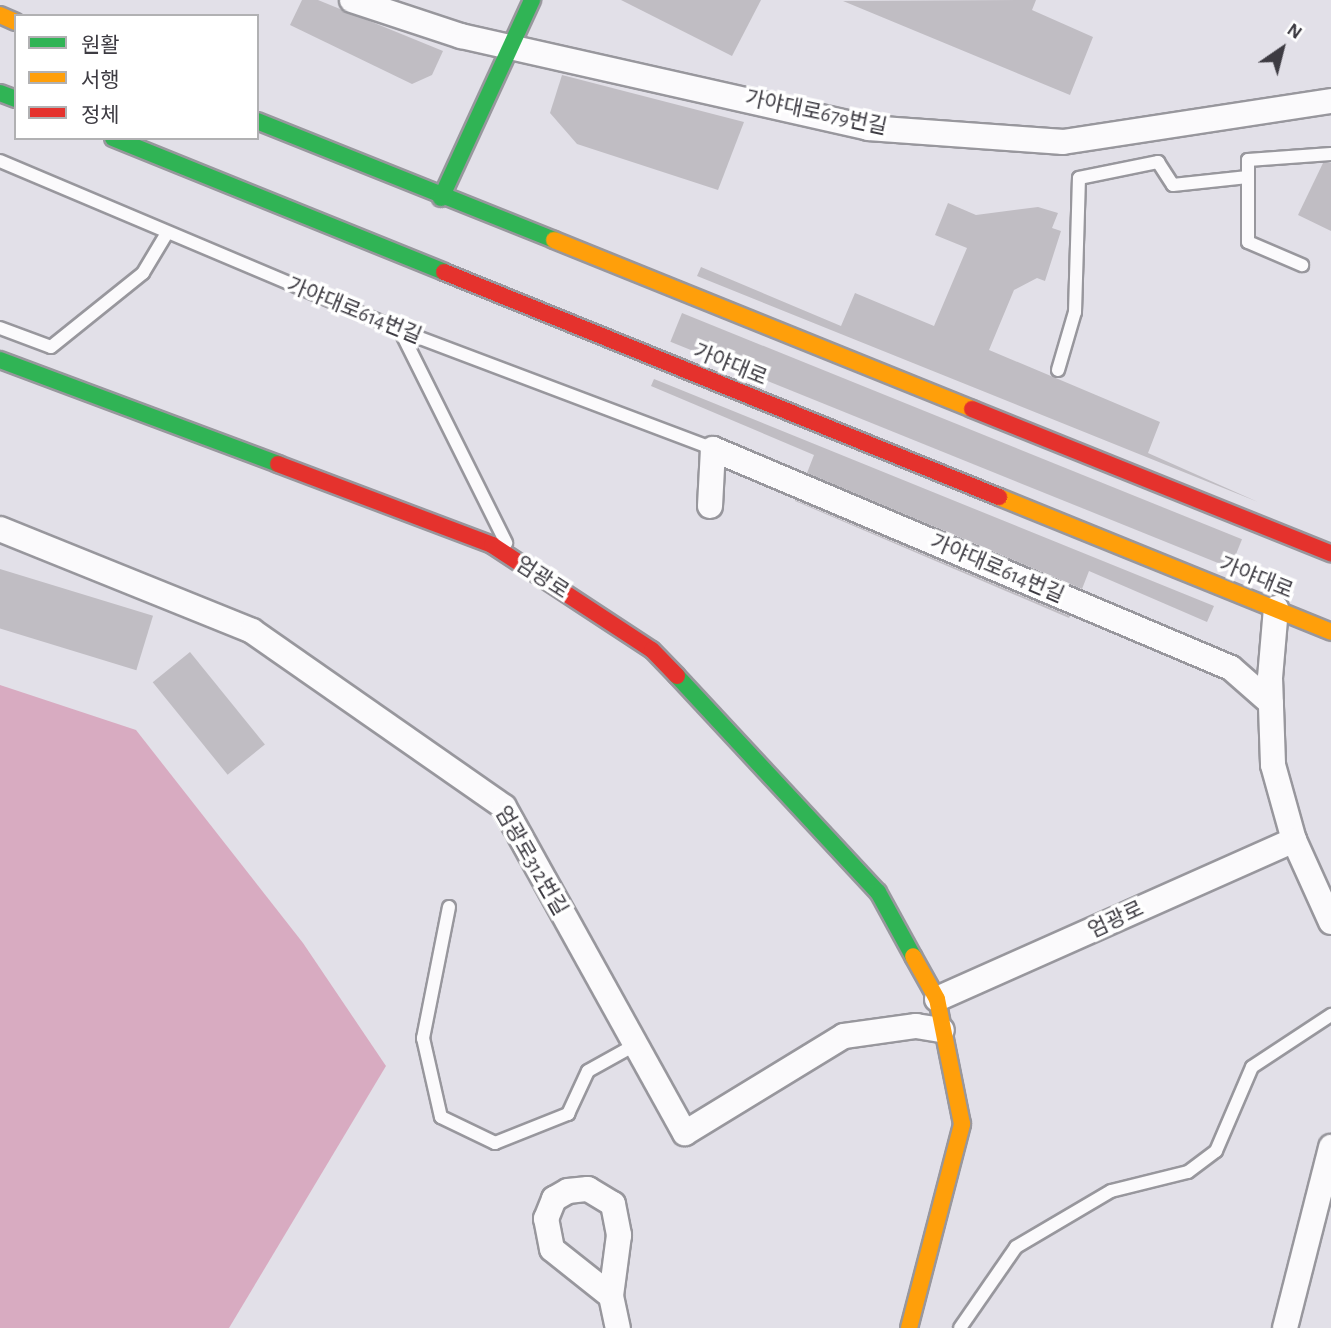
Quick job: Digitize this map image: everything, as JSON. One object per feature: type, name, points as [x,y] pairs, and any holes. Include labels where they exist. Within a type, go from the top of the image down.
[{"type":"main road","points":[[441,198],[532,0]]},
{"type":"main road","points":[[259,122],[441,198],[1331,553]]},
{"type":"main road","name":"가야대로","points":[[118,140],[1331,632]]},
{"type":"main road","name":"엄광로","points":[[0,360],[492,545],[652,650],[878,892],[937,999],[962,1124],[909,1328]]},
{"type":"street","name":"가야대로679번길","points":[[352,0],[509,47],[867,128],[1049,141],[1331,101]]},
{"type":"street","points":[[710,506],[713,449]]},
{"type":"street","name":"가야대로614번길","points":[[713,449],[1231,668],[1271,703]]},
{"type":"street","name":"엄광로312번길","points":[[0,529],[253,631],[504,807],[685,1133],[844,1036],[916,1026],[942,1030]]},
{"type":"street","points":[[1276,608],[1271,703],[1273,765],[1294,840],[1331,922]]},
{"type":"street","name":"엄광로","points":[[937,999],[1294,840]]},
{"type":"street","points":[[1285,1328],[1331,1147]]},
{"type":"street","points":[[611,1296],[552,1250],[548,1235],[554,1199],[588,1189],[613,1204],[619,1235],[611,1296],[618,1328]]},
{"type":"lane","points":[[1302,265],[1248,242],[1248,160],[1331,154]]},
{"type":"lane","name":"가야대로614번길","points":[[0,161],[400,330],[713,449]]},
{"type":"lane","points":[[1058,370],[1075,312],[1079,177],[1158,162],[1173,185],[1248,177]]},
{"type":"lane","points":[[0,328],[51,347],[143,273],[167,233]]},
{"type":"lane","points":[[400,330],[514,560]]},
{"type":"lane","points":[[449,907],[423,1038],[441,1117],[495,1143],[568,1114],[588,1071],[635,1045]]},
{"type":"lane","points":[[960,1328],[1016,1247],[1111,1191],[1188,1172],[1216,1152],[1252,1068],[1331,1016]]},
{"type":"shaded area","points":[[0,685],[136,730],[303,943],[386,1066],[229,1328],[0,1328]]},
{"type":"building","points":[[302,0],[318,0],[443,51],[432,75],[412,84],[290,25]]},
{"type":"building","points":[[621,0],[761,0],[732,56]]},
{"type":"building","points":[[1036,0],[1032,10],[1093,37],[1070,95],[843,1]]},
{"type":"building","points":[[562,75],[744,122],[718,190],[577,144],[550,113]]},
{"type":"building","points":[[1323,163],[1331,163],[1331,231],[1298,215]]},
{"type":"building","points":[[948,203],[976,215],[1038,207],[1058,213],[1052,228],[1061,231],[1045,281],[1037,278],[1014,290],[989,350],[1160,422],[1148,453],[1258,502],[697,276],[701,267],[841,326],[855,293],[934,326],[967,248],[935,235]]},
{"type":"building","points":[[682,313],[1242,539],[1230,568],[670,342]]},
{"type":"building","points":[[654,379],[1214,606],[1207,622],[1089,571],[1082,589],[807,473],[814,455],[651,386]]},
{"type":"building","points":[[795,500],[1070,616],[1069,618]]},
{"type":"building","points":[[0,569],[153,616],[136,670],[0,629]]},
{"type":"building","points":[[190,652],[265,744],[228,775],[153,682]]},
{"type":"traffic: fast","points":[[441,198],[532,0]]},
{"type":"traffic: fast","points":[[0,93],[14,98]]},
{"type":"traffic: fast","points":[[259,122],[554,240]]},
{"type":"traffic: fast","points":[[118,140],[444,272]]},
{"type":"traffic: fast","points":[[0,360],[278,464]]},
{"type":"traffic: fast","points":[[677,676],[878,892],[913,956]]},
{"type":"traffic: slow","points":[[0,15],[14,21]]},
{"type":"traffic: slow","points":[[554,240],[972,409]]},
{"type":"traffic: slow","points":[[999,497],[1331,632]]},
{"type":"traffic: slow","points":[[909,1328],[962,1124],[937,999],[913,956]]},
{"type":"traffic: jam","points":[[444,272],[999,497]]},
{"type":"traffic: jam","points":[[972,409],[1331,553]]},
{"type":"traffic: jam","points":[[278,464],[492,545],[652,650],[677,676]]}]
